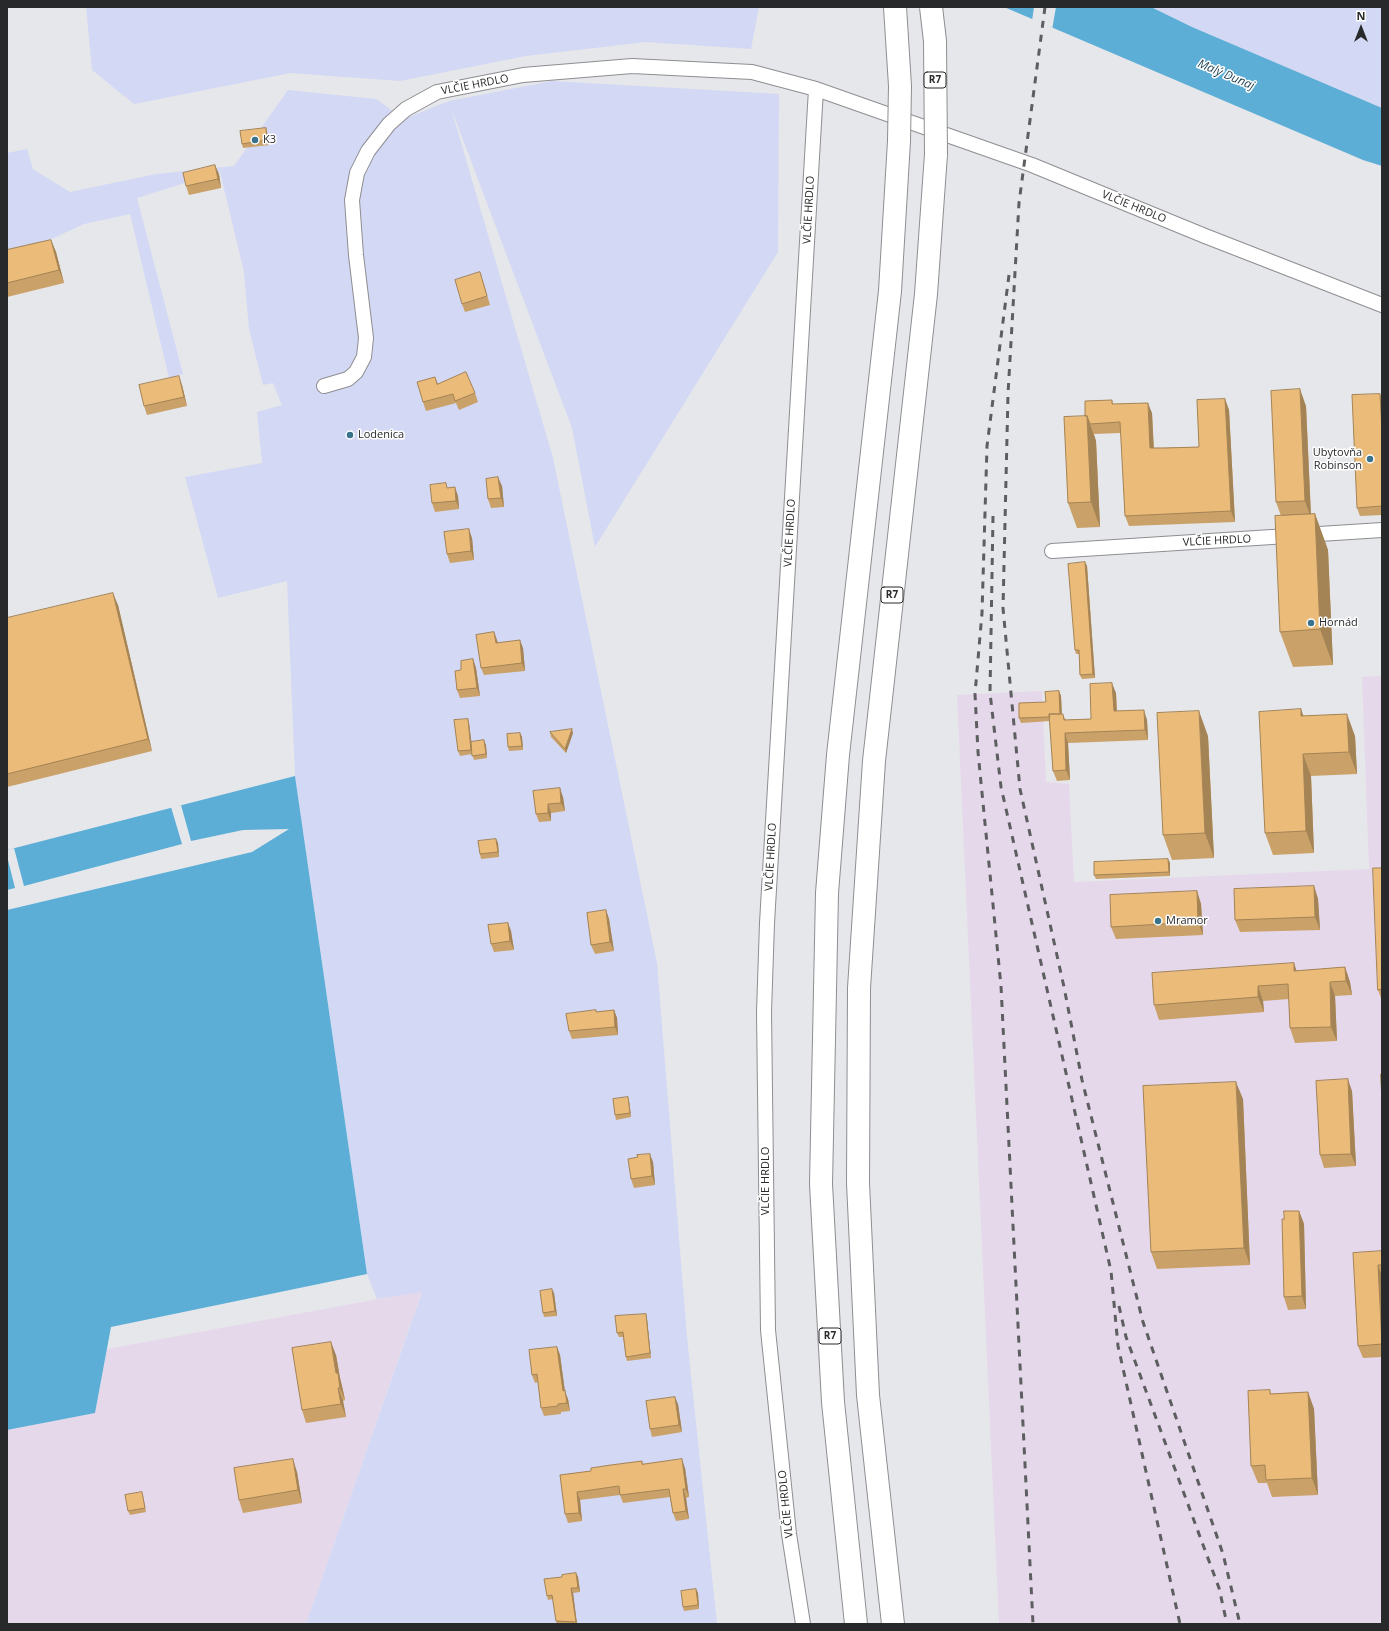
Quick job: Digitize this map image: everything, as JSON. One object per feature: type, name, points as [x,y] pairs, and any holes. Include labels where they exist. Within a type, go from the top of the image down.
[{"type":"highway","name":"R7","points":[[856,1624],[834,1402],[821,1192],[823,1048],[827,894],[838,755],[890,291],[900,141],[900,86],[895,7]]},
{"type":"highway","name":"R7","points":[[893,1624],[868,1395],[858,1183],[858,1036],[864,897],[874,761],[926,294],[936,154],[935,41],[931,7]]},
{"type":"street","name":"VLČIE HRDLO","points":[[324,386],[348,379],[356,372],[364,357],[366,338],[356,254],[352,200],[357,173],[368,151],[389,124],[406,109],[437,92],[523,75],[632,66],[752,72],[816,88],[1032,165],[1205,236],[1382,305]]},
{"type":"street","name":"VLČIE HRDLO","points":[[803,1624],[789,1534],[768,1330],[764,1012],[767,923],[816,88]]},
{"type":"street","name":"VLČIE HRDLO","points":[[1052,550],[1382,530]]},
{"type":"shaded area","points":[[86,7],[759,7],[751,49],[646,42],[526,56],[400,81],[291,73],[134,104],[92,70]]},
{"type":"shaded area","points":[[1151,7],[1382,7],[1382,108],[1192,27]]},
{"type":"shaded area","points":[[552,81],[779,94],[778,252],[595,547],[572,428],[451,108],[553,458],[657,963],[687,1337],[717,1624],[306,1624],[422,1292],[377,1299],[367,1274],[295,776],[287,581],[218,598],[185,477],[262,463],[257,412],[282,405],[273,383],[263,385],[249,329],[244,272],[220,172],[137,198],[183,374],[169,378],[130,214],[84,224],[32,248],[7,253],[7,153],[27,149],[33,169],[70,192],[156,174],[234,166],[288,90],[376,99],[404,119],[449,101]]},
{"type":"shaded area","points":[[1382,676],[1382,1624],[999,1624],[957,695],[1042,691],[1046,782],[1069,784],[1074,882],[1369,869],[1362,677]]},
{"type":"shaded area","points":[[422,1291],[306,1624],[7,1624],[7,1430],[95,1413],[107,1349]]},
{"type":"water","name":"Malý Dunaj","points":[[1004,7],[1151,7],[1192,27],[1382,108],[1382,166],[1363,160]]},
{"type":"water","points":[[295,776],[367,1274],[111,1327],[95,1413],[7,1430],[7,850]]},
{"type":"pier","points":[[1034,7],[1056,7],[1052,30],[1032,21]]},
{"type":"pier","points":[[181,805],[191,841],[243,830],[289,829],[252,852],[7,910],[7,890],[15,888],[7,856],[7,850],[14,848],[24,886],[182,844],[171,807]]},
{"type":"building","name":"K3","points":[[266,128],[267,140],[242,144],[240,131]]},
{"type":"building","points":[[215,165],[218,179],[186,186],[183,173]]},
{"type":"building","points":[[51,240],[59,270],[7,283],[7,250]]},
{"type":"building","points":[[480,272],[487,296],[462,304],[455,280]]},
{"type":"building","points":[[466,372],[475,393],[455,401],[453,394],[423,402],[417,382],[435,377],[437,384]]},
{"type":"building","points":[[179,376],[184,397],[144,406],[139,385]]},
{"type":"building","points":[[1300,389],[1305,501],[1276,502],[1271,391]]},
{"type":"building","name":"Ubytovňa Robinson","points":[[1380,394],[1382,430],[1382,506],[1357,508],[1352,395]]},
{"type":"building","points":[[1225,399],[1231,511],[1125,516],[1120,422],[1090,424],[1087,416],[1085,416],[1085,401],[1112,400],[1112,404],[1148,403],[1150,448],[1164,448],[1199,447],[1197,400]]},
{"type":"building","points":[[1087,416],[1091,502],[1068,503],[1064,417]]},
{"type":"building","points":[[498,477],[501,498],[488,499],[486,479]]},
{"type":"building","points":[[446,483],[447,488],[455,487],[456,501],[432,503],[430,485]]},
{"type":"building","points":[[1315,514],[1320,629],[1280,632],[1275,516]]},
{"type":"building","points":[[469,529],[471,551],[447,554],[444,532]]},
{"type":"building","points":[[1085,562],[1093,674],[1080,675],[1079,650],[1075,650],[1068,564]]},
{"type":"building","points":[[113,593],[148,739],[7,774],[7,618]]},
{"type":"building","points":[[494,632],[496,643],[520,640],[522,663],[481,668],[476,635]]},
{"type":"building","points":[[473,659],[477,688],[457,690],[455,671],[461,670],[461,661]]},
{"type":"building","points":[[1112,683],[1114,711],[1144,710],[1145,730],[1065,733],[1066,770],[1053,771],[1049,714],[1063,714],[1064,720],[1091,719],[1090,684]]},
{"type":"building","points":[[1059,691],[1060,714],[1049,714],[1050,717],[1019,718],[1019,703],[1046,702],[1045,692]]},
{"type":"building","points":[[1301,709],[1301,716],[1347,714],[1349,752],[1303,754],[1306,831],[1265,833],[1259,712]]},
{"type":"building","points":[[1199,711],[1205,833],[1163,835],[1157,713]]},
{"type":"building","points":[[468,719],[471,750],[458,751],[454,720]]},
{"type":"building","points":[[572,729],[565,749],[550,732]]},
{"type":"building","points":[[520,733],[522,746],[508,747],[507,734]]},
{"type":"building","points":[[484,740],[486,754],[472,756],[471,742]]},
{"type":"building","points":[[560,788],[561,803],[548,804],[548,813],[536,814],[533,791]]},
{"type":"building","points":[[496,839],[498,852],[480,854],[478,841]]},
{"type":"building","points":[[1168,859],[1169,872],[1094,875],[1094,862]]},
{"type":"building","points":[[1373,868],[1382,868],[1382,989],[1378,990]]},
{"type":"building","points":[[1314,886],[1315,917],[1235,920],[1234,889]]},
{"type":"building","points":[[1197,891],[1198,922],[1111,927],[1110,895]]},
{"type":"building","points":[[606,910],[610,942],[591,945],[587,913]]},
{"type":"building","points":[[508,923],[510,941],[491,944],[488,925]]},
{"type":"building","points":[[1294,963],[1294,971],[1345,967],[1346,981],[1330,982],[1331,1027],[1290,1028],[1288,984],[1258,986],[1258,997],[1154,1005],[1152,973]]},
{"type":"building","points":[[596,1010],[596,1012],[614,1010],[615,1027],[569,1031],[566,1014]]},
{"type":"building","points":[[1381,1074],[1382,1074],[1382,1100]]},
{"type":"building","points":[[1348,1079],[1351,1154],[1320,1155],[1316,1081]]},
{"type":"building","points":[[1236,1082],[1244,1248],[1151,1252],[1143,1086]]},
{"type":"building","points":[[628,1097],[630,1113],[615,1115],[613,1099]]},
{"type":"building","points":[[650,1154],[652,1176],[631,1179],[628,1159],[638,1157],[637,1155]]},
{"type":"building","points":[[1284,1211],[1299,1211],[1302,1296],[1284,1297],[1282,1219],[1284,1219]]},
{"type":"building","points":[[1382,1251],[1382,1265],[1378,1265],[1382,1344],[1358,1346],[1353,1253]]},
{"type":"building","points":[[552,1289],[555,1311],[543,1313],[540,1291]]},
{"type":"building","points":[[646,1314],[650,1353],[626,1357],[623,1332],[617,1333],[615,1316]]},
{"type":"building","points":[[331,1342],[336,1373],[338,1373],[340,1388],[338,1388],[341,1404],[302,1410],[292,1348]]},
{"type":"building","points":[[557,1347],[563,1391],[565,1390],[567,1403],[558,1404],[558,1406],[541,1408],[537,1374],[532,1375],[529,1350]]},
{"type":"building","points":[[1270,1390],[1270,1394],[1308,1392],[1312,1478],[1266,1480],[1265,1465],[1251,1466],[1248,1391]]},
{"type":"building","points":[[675,1397],[679,1425],[650,1429],[646,1401]]},
{"type":"building","points":[[293,1459],[298,1490],[239,1500],[234,1468]]},
{"type":"building","points":[[682,1459],[686,1489],[683,1489],[686,1511],[673,1513],[669,1489],[620,1495],[619,1486],[577,1492],[579,1513],[565,1514],[560,1475],[591,1471],[591,1468],[611,1465],[642,1461],[642,1464]]},
{"type":"building","points":[[142,1492],[145,1508],[128,1511],[125,1495]]},
{"type":"building","points":[[576,1573],[578,1588],[571,1588],[576,1622],[556,1621],[552,1595],[547,1596],[544,1579],[562,1577],[562,1575]]},
{"type":"building","points":[[696,1589],[698,1605],[683,1607],[681,1591]]},
{"type":"railway","points":[[1045,7],[1019,203],[1008,394],[1003,608],[1020,789],[1064,987],[1082,1080],[1143,1322],[1223,1554],[1240,1624]]},
{"type":"railway","points":[[1009,275],[987,446],[982,613],[975,694],[978,752],[1001,986],[1033,1624]]},
{"type":"railway","points":[[993,516],[990,693],[1001,787],[1111,1271],[1118,1346],[1180,1624]]},
{"type":"railway","points":[[1119,1306],[1126,1337],[1219,1588],[1227,1624]]},
{"type":"place","name":"K3","points":[[255,140]]},
{"type":"place","name":"Lodenica","points":[[350,435]]},
{"type":"place","name":"Ubytovňa Robinson","points":[[1370,459]]},
{"type":"place","name":"Hornád","points":[[1311,623]]},
{"type":"place","name":"Mramor","points":[[1158,921]]}]
